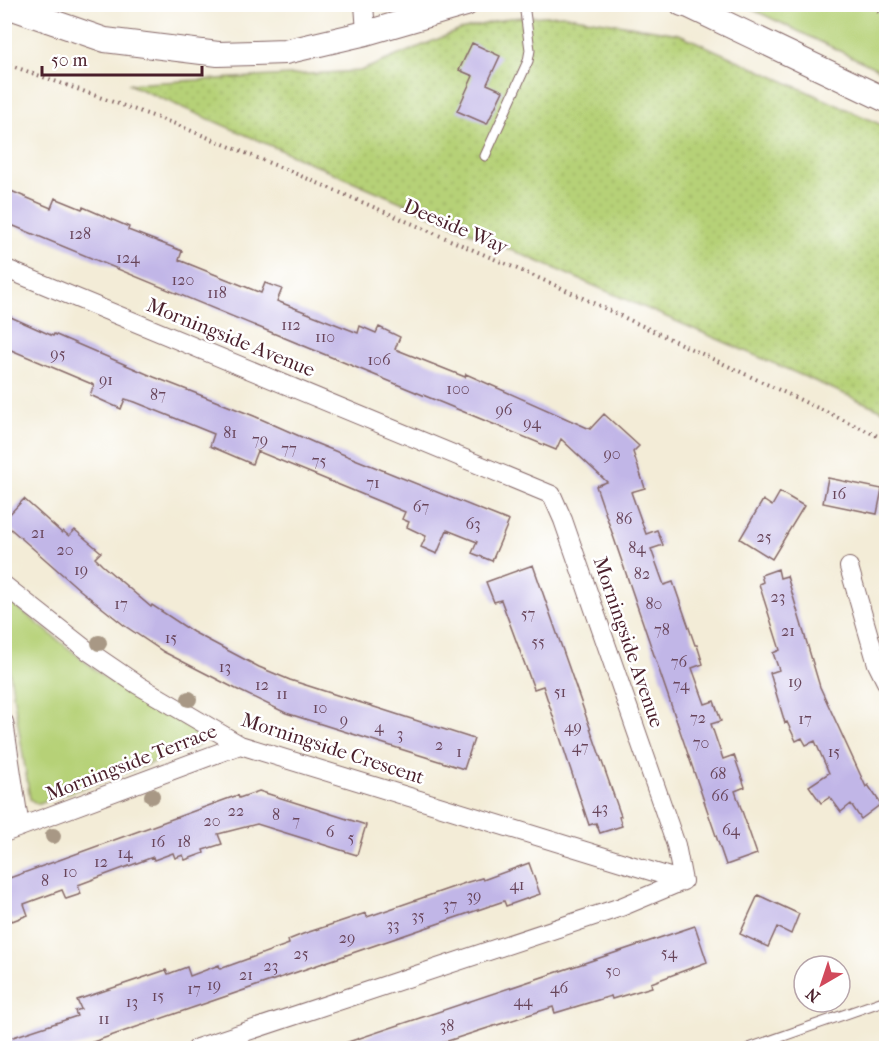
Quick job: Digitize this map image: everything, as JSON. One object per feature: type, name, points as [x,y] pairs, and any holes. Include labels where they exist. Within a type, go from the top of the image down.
[{"type":"street","points":[[364,4],[366,33]]},
{"type":"street","points":[[4,5],[105,40],[218,54],[285,52],[366,33],[466,4]]},
{"type":"street","points":[[687,5],[886,100]]},
{"type":"street","name":"Morningside Avenue","points":[[4,268],[552,495],[563,520],[676,844],[684,881]]},
{"type":"street","points":[[849,567],[877,664],[886,682]]},
{"type":"street","name":"Morningside Crescent","points":[[4,585],[88,651],[130,680],[240,745],[684,881]]},
{"type":"street","points":[[4,722],[12,830]]},
{"type":"street","name":"Morningside Terrace","points":[[12,830],[240,745]]},
{"type":"street","points":[[197,1048],[621,907],[684,881]]},
{"type":"lane","points":[[485,156],[528,61],[529,35],[524,4]]},
{"type":"lane","points":[[749,1048],[886,1000]]},
{"type":"path","points":[[868,4],[886,17]]},
{"type":"path","name":"Deeside Way","points":[[4,63],[175,124],[317,182],[557,286],[886,440]]},
{"type":"green space","points":[[743,5],[886,5],[886,73]]},
{"type":"green space","points":[[562,15],[679,34],[886,127],[886,412],[128,84],[360,71],[460,30],[509,18]]},
{"type":"green space","points":[[7,599],[108,680],[200,734],[201,742],[197,747],[37,804],[30,799],[5,643],[5,600]]},
{"type":"building","points":[[472,43],[500,56],[487,84],[503,91],[487,124],[457,111],[473,76],[459,70]]},
{"type":"building","points":[[4,188],[51,208],[55,198],[82,209],[83,207],[129,227],[128,230],[182,251],[179,260],[261,293],[265,283],[282,289],[277,301],[358,333],[360,326],[376,333],[379,327],[400,337],[395,349],[465,377],[466,374],[590,429],[604,414],[639,446],[633,452],[645,488],[631,492],[646,534],[657,530],[663,545],[651,549],[664,585],[673,582],[695,645],[697,645],[703,664],[692,668],[705,704],[714,701],[721,721],[711,724],[723,759],[734,755],[745,787],[735,791],[757,854],[726,865],[596,486],[607,482],[561,439],[556,450],[4,222]]},
{"type":"building","points":[[4,314],[509,521],[492,561],[472,553],[477,542],[447,530],[437,554],[421,547],[426,536],[407,527],[409,522],[402,519],[405,512],[257,451],[252,464],[210,446],[214,434],[135,402],[125,399],[121,409],[90,395],[94,385],[4,347]]},
{"type":"building","points":[[828,478],[882,489],[877,514],[823,503]]},
{"type":"building","points":[[780,492],[804,506],[772,559],[740,539],[763,500],[772,506]]},
{"type":"building","points":[[24,499],[62,533],[63,531],[69,536],[75,530],[101,552],[95,558],[102,565],[151,607],[152,605],[193,632],[259,667],[290,680],[474,739],[464,769],[286,713],[164,652],[125,626],[80,590],[4,523],[4,520]]},
{"type":"building","points":[[533,565],[621,816],[619,817],[622,826],[600,833],[596,823],[589,825],[543,686],[534,689],[501,600],[494,602],[486,582]]},
{"type":"building","points":[[778,569],[780,578],[787,576],[820,687],[866,787],[868,785],[881,804],[861,819],[851,804],[841,812],[830,797],[821,803],[809,786],[829,773],[815,741],[806,745],[802,738],[796,741],[787,722],[785,723],[770,673],[779,670],[773,653],[780,650],[759,584],[763,582],[761,575]]},
{"type":"building","points":[[259,791],[366,825],[357,855],[257,824],[218,834],[222,844],[203,850],[204,853],[185,860],[183,855],[175,858],[173,853],[154,860],[153,857],[78,885],[81,894],[66,899],[62,890],[24,904],[28,915],[12,921],[10,917],[4,919],[4,880],[238,795],[239,798]]},
{"type":"building","points":[[529,863],[540,894],[506,906],[504,901],[87,1044],[69,1048],[4,1048],[4,1040],[77,1016],[75,1011],[81,1009],[77,1000],[166,970],[168,974],[187,967],[190,976],[219,965],[220,969],[289,944],[288,940],[303,934],[366,913],[367,917]]},
{"type":"building","points":[[758,895],[799,914],[791,934],[777,927],[768,947],[740,934]]},
{"type":"building","points":[[695,926],[707,962],[651,983],[652,987],[612,999],[611,996],[555,1013],[553,1007],[426,1048],[339,1048],[339,1045]]}]
